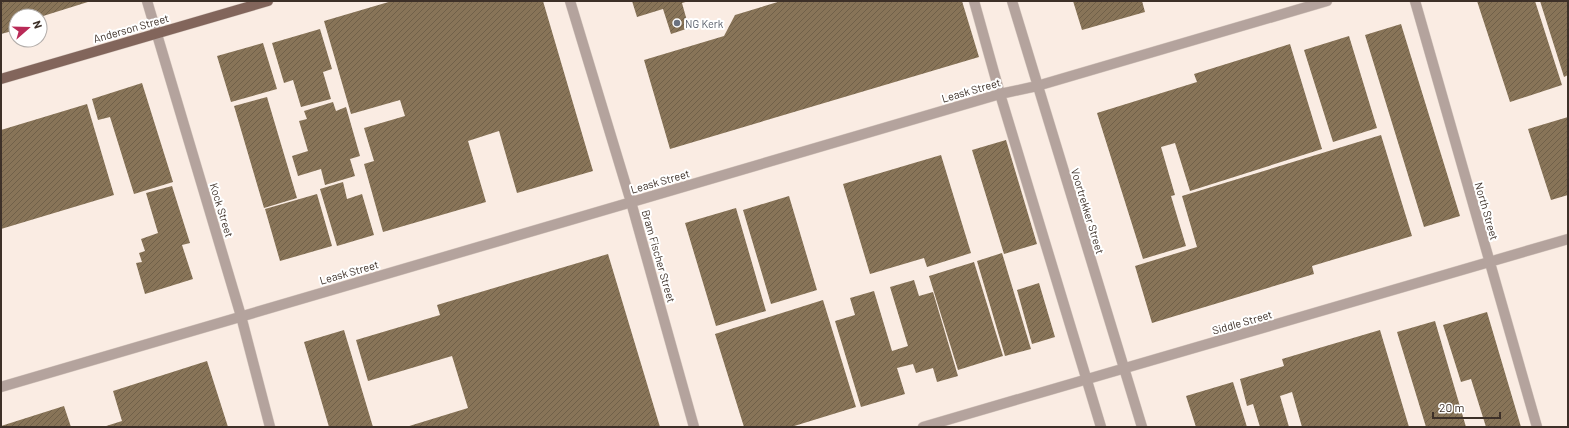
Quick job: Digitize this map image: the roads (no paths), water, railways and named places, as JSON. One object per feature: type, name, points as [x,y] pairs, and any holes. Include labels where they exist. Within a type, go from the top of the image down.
[{"type":"main road","name":"Anderson Street","points":[[1,79],[268,1]]},
{"type":"street","name":"Kock Street","points":[[147,1],[241,316],[270,427]]},
{"type":"street","name":"Bram Fischer Street","points":[[570,1],[631,202],[694,427]]},
{"type":"street","points":[[974,1],[1000,94],[1088,380],[1101,427]]},
{"type":"street","name":"Voortrekker Street","points":[[1012,1],[1142,427]]},
{"type":"street","name":"Leask Street","points":[[1,386],[1000,94],[1037,86],[1327,1]]},
{"type":"street","name":"North Street","points":[[1415,1],[1537,427]]},
{"type":"street","name":"Siddle Street","points":[[923,427],[1568,239]]},
{"type":"place","name":"NG Kerk","points":[[677,23]]}]
